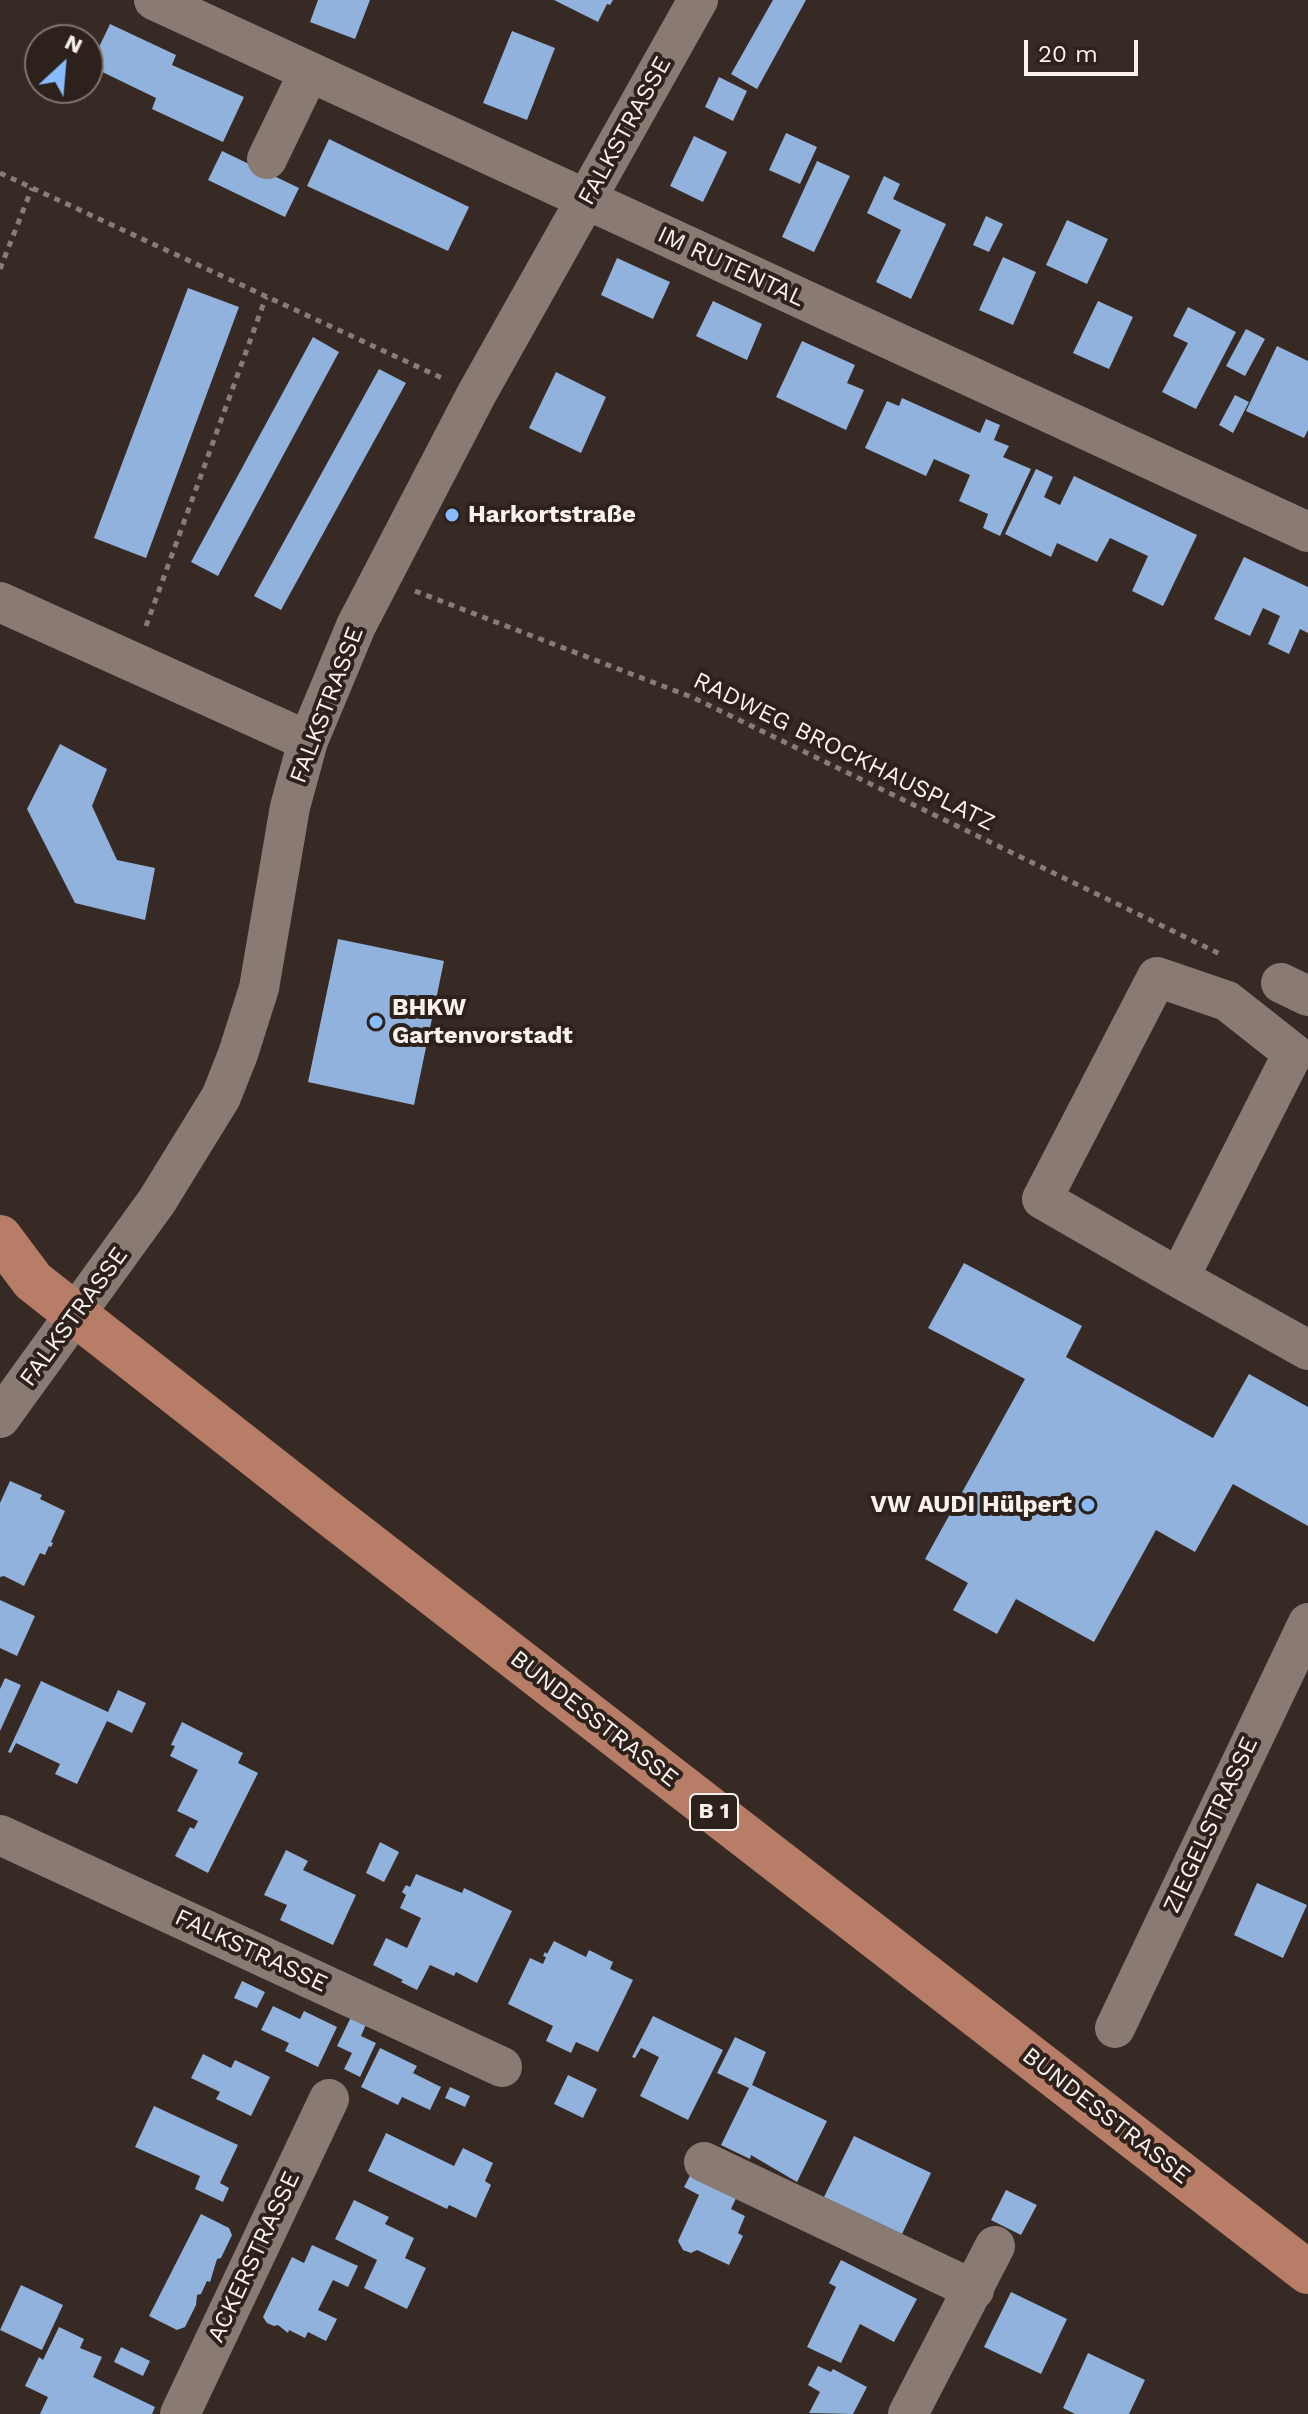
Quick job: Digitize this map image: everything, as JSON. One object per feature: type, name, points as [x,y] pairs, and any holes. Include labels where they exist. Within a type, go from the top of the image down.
[{"type":"main road","name":"B 1","points":[[0,1237],[17,1276]]},
{"type":"main road","name":"BUNDESSTRASSE","points":[[17,1276],[122,1349],[335,1518],[1308,2272]]},
{"type":"street","name":"IM RUTENTAL","points":[[154,0],[1308,532]]},
{"type":"street","name":"FALKSTRASSE","points":[[0,1418],[157,1201],[221,1097],[259,988],[290,807],[308,741],[356,626],[476,395],[698,0]]},
{"type":"street","points":[[267,159],[309,72]]},
{"type":"street","points":[[0,602],[308,741]]},
{"type":"street","points":[[1179,1278],[1300,1057],[1227,1001],[1157,977],[1042,1199],[1179,1278],[1308,1350]]},
{"type":"street","name":"ZIEGELSTRASSE","points":[[1115,2028],[1308,1623]]},
{"type":"street","name":"FALKSTRASSE","points":[[0,1835],[502,2067]]},
{"type":"street","name":"ACKERSTRASSE","points":[[180,2414],[329,2099]]},
{"type":"street","points":[[704,2162],[974,2290]]},
{"type":"street","points":[[917,2411],[995,2246]]},
{"type":"path","points":[[0,173],[476,395]]},
{"type":"path","points":[[0,269],[32,188]]},
{"type":"path","points":[[133,663],[266,297]]},
{"type":"path","name":"RADWEG BROCKHAUSPLATZ","points":[[381,578],[694,698],[1223,955]]},
{"type":"building","points":[[318,0],[370,0],[355,39],[310,22]]},
{"type":"building","points":[[554,0],[613,0],[610,5],[607,4],[598,22]]},
{"type":"building","points":[[773,0],[806,0],[757,89],[731,74]]},
{"type":"building","points":[[110,24],[176,55],[172,65],[244,97],[223,142],[152,109],[156,98],[104,73],[104,37]]},
{"type":"building","points":[[512,31],[555,48],[527,120],[483,103]]},
{"type":"building","points":[[719,77],[747,91],[733,121],[705,107]]},
{"type":"building","points":[[786,133],[817,147],[800,184],[769,170]]},
{"type":"building","points":[[694,136],[727,152],[703,202],[670,186]]},
{"type":"building","points":[[329,139],[469,207],[448,251],[307,186]]},
{"type":"building","points":[[222,151],[299,188],[285,217],[208,180]]},
{"type":"building","points":[[817,161],[850,176],[814,252],[782,237]]},
{"type":"building","points":[[884,176],[900,184],[893,199],[946,224],[911,299],[876,282],[901,230],[867,213]]},
{"type":"building","points":[[986,216],[1003,224],[989,252],[973,245]]},
{"type":"building","points":[[1067,220],[1108,239],[1087,284],[1046,265]]},
{"type":"building","points":[[1003,257],[1036,272],[1013,325],[979,310]]},
{"type":"building","points":[[617,258],[670,282],[653,319],[601,295]]},
{"type":"building","points":[[188,288],[239,307],[146,558],[94,538]]},
{"type":"building","points":[[713,301],[762,324],[747,360],[696,336]]},
{"type":"building","points":[[1098,301],[1133,317],[1109,369],[1073,353]]},
{"type":"building","points":[[1188,307],[1236,332],[1196,409],[1162,392],[1188,343],[1173,336]]},
{"type":"building","points":[[1246,329],[1265,339],[1245,376],[1226,366]]},
{"type":"building","points":[[313,337],[339,352],[218,576],[191,562]]},
{"type":"building","points":[[802,341],[855,365],[847,383],[864,390],[846,430],[776,397]]},
{"type":"building","points":[[1277,346],[1308,361],[1308,430],[1304,438],[1246,411]]},
{"type":"building","points":[[379,369],[406,383],[281,610],[254,596]]},
{"type":"building","points":[[556,372],[606,397],[581,453],[529,428]]},
{"type":"building","points":[[1235,395],[1249,402],[1233,433],[1219,425]]},
{"type":"building","points":[[902,398],[980,433],[986,419],[1000,425],[994,440],[1009,446],[1003,457],[1031,469],[1000,536],[983,528],[988,514],[959,501],[970,475],[934,459],[926,476],[865,448],[887,401],[899,406]]},
{"type":"building","points":[[1036,469],[1053,477],[1044,497],[1060,505],[1074,476],[1197,535],[1163,606],[1132,591],[1148,556],[1110,538],[1097,562],[1057,543],[1051,557],[1005,534]]},
{"type":"building","points":[[1244,557],[1308,587],[1308,633],[1300,629],[1289,654],[1268,644],[1280,616],[1263,608],[1250,636],[1214,619]]},
{"type":"building","points":[[60,744],[107,769],[92,806],[117,860],[155,868],[145,920],[75,903],[27,809]]},
{"type":"building","name":"BHKW Gartenvorstadt","points":[[338,939],[444,961],[414,1105],[308,1082]]},
{"type":"building","name":"VW AUDI Hülpert","points":[[964,1263],[1082,1326],[1066,1357],[1213,1438],[1249,1374],[1308,1407],[1308,1526],[1233,1484],[1195,1552],[1156,1530],[1094,1642],[1016,1599],[997,1634],[953,1610],[968,1583],[925,1559],[1025,1379],[928,1328]]},
{"type":"building","points":[[10,1481],[42,1495],[40,1499],[65,1511],[51,1547],[45,1555],[40,1553],[24,1586],[0,1577],[0,1503]]},
{"type":"building","points":[[0,1600],[35,1616],[17,1656],[0,1648]]},
{"type":"building","points":[[5,1678],[21,1685],[0,1731],[0,1689]]},
{"type":"building","points":[[41,1681],[108,1712],[118,1690],[146,1703],[132,1733],[107,1721],[77,1784],[55,1774],[60,1764],[16,1743],[11,1753],[8,1752]]},
{"type":"building","points":[[182,1722],[243,1753],[238,1763],[258,1773],[208,1873],[175,1856],[190,1827],[194,1829],[198,1821],[177,1811],[198,1770],[170,1756],[175,1746],[171,1745]]},
{"type":"building","points":[[380,1842],[399,1852],[384,1882],[366,1873]]},
{"type":"building","points":[[286,1850],[308,1861],[303,1870],[356,1895],[333,1945],[280,1920],[287,1905],[264,1895]]},
{"type":"building","points":[[416,1874],[462,1893],[464,1888],[512,1911],[477,1983],[456,1972],[454,1976],[430,1965],[417,1990],[373,1965],[386,1938],[407,1948],[421,1918],[400,1908],[406,1895],[402,1892],[406,1885],[410,1887]]},
{"type":"building","points":[[1257,1883],[1307,1905],[1283,1958],[1234,1935]]},
{"type":"building","points":[[554,1941],[586,1957],[589,1950],[613,1962],[610,1969],[633,1980],[598,2052],[576,2042],[571,2053],[546,2041],[553,2026],[508,2004],[530,1958],[543,1964],[546,1957],[543,1956]]},
{"type":"building","points":[[242,1981],[265,1992],[257,2008],[234,1998]]},
{"type":"building","points":[[273,2006],[300,2019],[304,2011],[337,2027],[318,2067],[285,2051],[289,2043],[261,2030]]},
{"type":"building","points":[[352,2015],[367,2022],[361,2036],[376,2043],[360,2077],[344,2069],[352,2053],[337,2046]]},
{"type":"building","points":[[653,2016],[723,2050],[688,2120],[640,2096],[659,2057],[641,2048],[635,2058],[632,2057]]},
{"type":"building","points":[[735,2037],[766,2052],[752,2085],[827,2121],[797,2182],[751,2155],[750,2159],[721,2145],[749,2088],[717,2073]]},
{"type":"building","points":[[380,2048],[417,2066],[413,2073],[441,2087],[430,2110],[402,2097],[398,2105],[361,2087]]},
{"type":"building","points":[[203,2054],[231,2068],[235,2060],[270,2077],[251,2116],[216,2099],[220,2092],[191,2078]]},
{"type":"building","points":[[568,2075],[597,2089],[583,2118],[554,2104]]},
{"type":"building","points":[[450,2087],[470,2096],[465,2107],[445,2098]]},
{"type":"building","points":[[154,2106],[238,2145],[220,2183],[229,2188],[223,2202],[195,2189],[200,2176],[135,2147]]},
{"type":"building","points":[[386,2133],[454,2166],[463,2148],[493,2163],[485,2181],[491,2185],[476,2218],[449,2205],[447,2209],[368,2171]]},
{"type":"building","points":[[854,2136],[931,2173],[902,2234],[824,2197]]},
{"type":"building","points":[[692,2172],[738,2194],[731,2209],[745,2216],[738,2233],[743,2236],[729,2265],[697,2250],[691,2253],[683,2250],[678,2241],[699,2195],[684,2187]]},
{"type":"building","points":[[1006,2190],[1037,2205],[1021,2235],[991,2220]]},
{"type":"building","points":[[354,2200],[389,2217],[385,2224],[414,2238],[405,2258],[426,2268],[407,2309],[364,2288],[377,2260],[335,2239]]},
{"type":"building","points":[[201,2214],[229,2228],[232,2235],[221,2258],[217,2259],[210,2282],[207,2281],[201,2294],[197,2295],[196,2305],[185,2327],[177,2330],[149,2316]]},
{"type":"building","points":[[312,2245],[358,2266],[348,2287],[333,2280],[318,2310],[337,2319],[326,2341],[308,2332],[305,2338],[289,2330],[288,2333],[278,2325],[267,2323],[263,2317],[292,2257],[304,2263]]},
{"type":"building","points":[[841,2260],[917,2299],[894,2342],[860,2324],[841,2363],[807,2347],[836,2287],[829,2283]]},
{"type":"building","points":[[21,2285],[63,2305],[42,2350],[0,2330]]},
{"type":"building","points":[[1011,2292],[1067,2319],[1041,2374],[984,2347]]},
{"type":"building","points":[[59,2327],[84,2339],[80,2348],[102,2357],[93,2377],[155,2407],[152,2414],[40,2414],[48,2397],[25,2386],[39,2357],[43,2360]]},
{"type":"building","points":[[121,2347],[150,2361],[143,2376],[114,2362]]},
{"type":"building","points":[[1088,2353],[1145,2380],[1129,2414],[1075,2414],[1063,2408]]},
{"type":"building","points":[[818,2366],[831,2372],[833,2369],[867,2387],[853,2414],[809,2413],[820,2392],[808,2385]]},
{"type":"place","name":"Harkortstraße","points":[[452,515]]},
{"type":"place","name":"BHKW Gartenvorstadt","points":[[376,1022]]},
{"type":"place","name":"VW AUDI Hülpert","points":[[1088,1505]]}]
